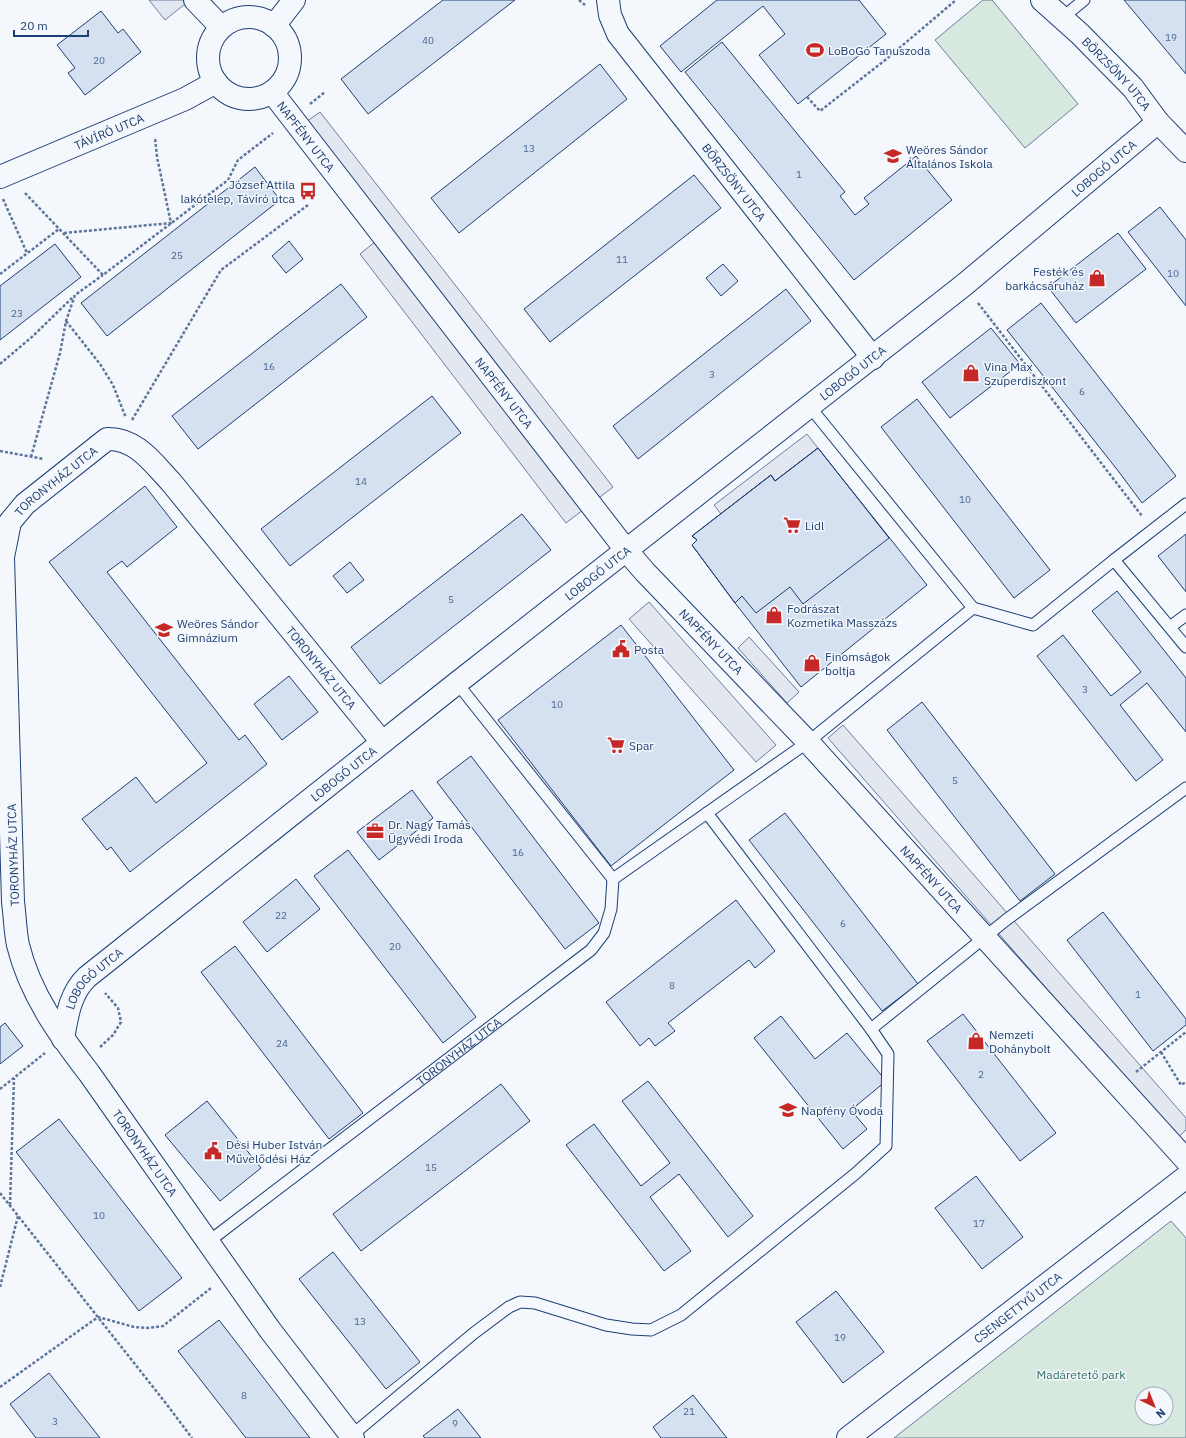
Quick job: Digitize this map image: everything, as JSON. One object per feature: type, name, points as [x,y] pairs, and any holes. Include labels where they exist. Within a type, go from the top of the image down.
[{"type":"street","points":[[195,0],[221,27],[212,41],[208,55],[210,69],[216,82]]},
{"type":"street","points":[[274,26],[294,0]]},
{"type":"street","name":"BÖRZSÖNY UTCA","points":[[608,0],[610,15],[618,34],[873,358]]},
{"type":"street","name":"BÖRZSÖNY UTCA","points":[[1042,0],[1080,34],[1133,88],[1158,122],[1186,151]]},
{"type":"street","name":"NAPFÉNY UTCA","points":[[216,82],[225,91],[242,99],[260,98],[272,92],[284,78],[290,61],[290,53],[282,34],[266,21],[253,17],[242,18],[231,21],[221,27]]},
{"type":"street","name":"TÁVÍRÓ UTCA","points":[[2,181],[185,99],[216,82]]},
{"type":"street","name":"NAPFÉNY UTCA","points":[[272,92],[626,550],[645,572],[808,742],[1186,1160]]},
{"type":"street","name":"LOBOGÓ UTCA","points":[[63,1039],[70,1003],[79,984],[87,977],[382,742],[873,358],[964,285],[1158,122]]},
{"type":"street","name":"TORONYHÁZ UTCA","points":[[352,1437],[270,1330],[89,1073],[63,1039],[43,1008],[24,967],[17,943],[13,902],[3,557],[10,522],[25,504],[76,464],[107,440],[116,439],[124,433],[135,447],[147,456],[171,482],[382,742]]},
{"type":"street","name":"CSENGETTYŰ UTCA","points":[[848,1438],[1186,1177]]},
{"type":"lane","points":[[1062,18],[1084,0]]},
{"type":"lane","points":[[810,407],[973,608],[1033,625],[1047,612],[1186,504]]},
{"type":"lane","points":[[1114,560],[1186,647]]},
{"type":"lane","points":[[457,683],[613,880],[808,742],[973,608]]},
{"type":"lane","points":[[1170,627],[1186,615]]},
{"type":"lane","points":[[871,1029],[984,937],[1186,788]]},
{"type":"lane","points":[[352,1437],[474,1332],[509,1307],[520,1302],[535,1303],[606,1325],[632,1329],[650,1330],[681,1315],[854,1174],[886,1146],[888,1054],[871,1029],[707,814]]},
{"type":"lane","name":"TORONYHÁZ UTCA","points":[[208,1242],[592,950],[604,933],[610,909],[613,880]]},
{"type":"path","points":[[807,97],[820,111],[884,61],[956,0]]},
{"type":"path","points":[[0,364],[33,336],[75,295],[228,180],[238,160],[325,92]]},
{"type":"path","points":[[157,157],[171,223]]},
{"type":"path","points":[[2,181],[59,228],[103,275]]},
{"type":"path","points":[[2,181],[27,253]]},
{"type":"path","points":[[124,433],[221,270],[308,205]]},
{"type":"path","points":[[64,233],[171,223]]},
{"type":"path","points":[[0,274],[59,228]]},
{"type":"path","points":[[964,285],[1153,530]]},
{"type":"path","points":[[31,457],[60,354],[66,321],[75,295]]},
{"type":"path","points":[[66,321],[100,364],[110,380],[124,433]]},
{"type":"path","points":[[0,451],[76,464]]},
{"type":"path","points":[[96,1050],[113,1035],[121,1022],[118,1008],[101,989]]},
{"type":"path","points":[[1118,1085],[1186,1032]]},
{"type":"path","points":[[0,1089],[63,1039]]},
{"type":"path","points":[[1161,1052],[1181,1085],[1186,1082]]},
{"type":"path","points":[[10,1205],[14,1078]]},
{"type":"path","points":[[0,1193],[192,1438]]},
{"type":"path","points":[[0,1287],[18,1216]]},
{"type":"path","points":[[98,1317],[134,1328],[163,1326],[231,1273]]},
{"type":"path","points":[[0,1386],[98,1317]]},
{"type":"green space","points":[[983,0],[992,0],[1078,104],[1025,148],[935,40]]},
{"type":"green space","name":"Madáretető park","points":[[1171,1221],[1186,1238],[1186,1438],[894,1438]]},
{"type":"shaded area","points":[[149,0],[190,0],[165,20]]},
{"type":"shaded area","points":[[320,112],[613,487],[566,523],[360,254],[382,236],[299,127]]},
{"type":"shaded area","points":[[807,434],[818,448],[775,481],[771,475],[721,514],[714,505]]},
{"type":"shaded area","points":[[649,602],[776,745],[756,762],[629,619]]},
{"type":"shaded area","points":[[749,637],[799,692],[787,703],[738,648]]},
{"type":"shaded area","points":[[843,725],[1186,1118],[1186,1130],[1177,1138],[828,738]]},
{"type":"building","points":[[443,0],[515,0],[368,114],[341,79]]},
{"type":"building","name":"LoBoGó Tanuszoda","points":[[717,0],[859,0],[886,34],[798,104],[759,55],[785,34],[763,6],[681,72],[660,46]]},
{"type":"building","points":[[1124,0],[1186,0],[1186,74]]},
{"type":"building","points":[[101,11],[118,33],[123,29],[141,52],[85,95],[68,73],[75,68],[57,45]]},
{"type":"building","points":[[722,42],[845,192],[840,196],[855,215],[869,204],[864,198],[916,156],[952,200],[854,280],[685,72]]},
{"type":"building","points":[[600,64],[627,99],[459,233],[431,198]]},
{"type":"building","points":[[255,167],[280,200],[107,336],[81,303]]},
{"type":"building","points":[[694,175],[721,208],[550,342],[524,309]]},
{"type":"building","points":[[1160,207],[1186,240],[1186,306],[1128,232]]},
{"type":"building","name":"Festék és barkácsáruház","points":[[1118,233],[1146,269],[1076,323],[1048,287]]},
{"type":"building","points":[[289,241],[303,259],[286,273],[272,256]]},
{"type":"building","points":[[55,244],[81,277],[0,340],[0,286]]},
{"type":"building","points":[[723,264],[738,281],[721,296],[706,278]]},
{"type":"building","points":[[341,284],[367,317],[198,449],[172,416]]},
{"type":"building","points":[[786,289],[811,321],[638,459],[613,426]]},
{"type":"building","points":[[1041,303],[1176,476],[1142,503],[1007,330]]},
{"type":"building","name":"Vina Max Szuperdiszkont","points":[[991,328],[1020,364],[950,418],[922,382]]},
{"type":"building","points":[[432,396],[461,433],[290,566],[261,529]]},
{"type":"building","points":[[917,399],[1050,570],[1014,598],[881,427]]},
{"type":"building","name":"Lidl","points":[[818,448],[889,538],[803,604],[790,587],[756,613],[742,596],[735,603],[692,545],[697,540],[692,536],[771,475],[775,481]]},
{"type":"building","name":"Lidl","points":[[818,448],[927,585],[801,687],[735,603],[692,545],[697,540],[692,536],[771,475],[775,481]]},
{"type":"building","points":[[145,486],[177,527],[127,567],[122,561],[107,572],[239,740],[245,735],[267,764],[130,872],[111,847],[107,850],[82,819],[136,777],[156,803],[207,763],[49,562]]},
{"type":"building","points":[[522,514],[551,550],[380,684],[351,647]]},
{"type":"building","points":[[1186,534],[1186,592],[1158,556]]},
{"type":"building","points":[[350,562],[364,580],[347,593],[333,576]]},
{"type":"building","points":[[1117,591],[1186,678],[1186,732],[1147,683],[1120,705],[1163,760],[1136,781],[1037,656],[1063,635],[1111,696],[1141,672],[1092,611]]},
{"type":"building","name":"Spar","points":[[621,625],[734,770],[611,866],[498,720]]},
{"type":"building","points":[[289,676],[318,712],[282,740],[254,704]]},
{"type":"building","points":[[922,702],[1055,874],[1020,901],[887,730]]},
{"type":"building","points":[[471,756],[599,923],[565,949],[437,782]]},
{"type":"building","points":[[412,790],[433,818],[379,860],[357,832]]},
{"type":"building","points":[[785,813],[918,984],[882,1011],[749,840]]},
{"type":"building","points":[[348,850],[476,1017],[443,1043],[314,876]]},
{"type":"building","points":[[296,879],[320,909],[267,952],[243,922]]},
{"type":"building","points":[[736,900],[775,951],[755,968],[749,960],[668,1023],[675,1031],[655,1046],[649,1038],[640,1046],[606,1002]]},
{"type":"building","points":[[1103,912],[1186,1019],[1186,1025],[1153,1051],[1067,940]]},
{"type":"building","points":[[235,946],[363,1113],[329,1139],[201,972]]},
{"type":"building","points":[[963,1014],[1056,1133],[1020,1161],[927,1041]]},
{"type":"building","points":[[781,1016],[815,1059],[847,1033],[886,1081],[851,1110],[867,1129],[843,1149],[754,1038]]},
{"type":"building","points":[[5,1023],[23,1046],[0,1064],[0,1027]]},
{"type":"building","points":[[648,1081],[753,1216],[728,1237],[679,1174],[650,1197],[691,1251],[664,1271],[566,1145],[594,1124],[641,1186],[670,1163],[622,1101]]},
{"type":"building","points":[[501,1084],[530,1121],[361,1251],[333,1214]]},
{"type":"building","name":"Dési Huber István Művelődési Ház","points":[[207,1101],[261,1168],[220,1201],[165,1135]]},
{"type":"building","points":[[59,1119],[182,1278],[139,1311],[16,1152]]},
{"type":"building","points":[[976,1176],[1023,1237],[982,1269],[935,1208]]},
{"type":"building","points":[[333,1252],[420,1362],[386,1389],[299,1279]]},
{"type":"building","points":[[836,1291],[884,1352],[843,1383],[796,1322]]},
{"type":"building","points":[[219,1320],[310,1438],[246,1438],[178,1351]]},
{"type":"building","points":[[49,1373],[100,1438],[36,1438],[10,1404]]},
{"type":"building","points":[[693,1395],[727,1438],[661,1438],[653,1427]]},
{"type":"building","points":[[458,1409],[481,1438],[425,1438],[423,1436]]},
{"type":"place","name":"LoBoGó Tanuszoda","points":[[815,50]]},
{"type":"place","name":"Weöres Sándor Általános Iskola","points":[[893,156]]},
{"type":"place","name":"József Attila lakótelep, Távíró utca","points":[[308,191]]},
{"type":"place","name":"Festék és barkácsáruház","points":[[1097,278]]},
{"type":"place","name":"Vina Max Szuperdiszkont","points":[[971,373]]},
{"type":"place","name":"Lidl","points":[[792,525]]},
{"type":"place","name":"Fodrászat Kozmetika Masszázs","points":[[774,615]]},
{"type":"place","name":"Weöres Sándor Gimnázium","points":[[164,630]]},
{"type":"place","name":"Posta","points":[[621,649]]},
{"type":"place","name":"Finomságok boltja","points":[[812,663]]},
{"type":"place","name":"Spar","points":[[616,745]]},
{"type":"place","name":"Dr. Nagy Tamás Ügyvédi Iroda","points":[[375,831]]},
{"type":"place","name":"Nemzeti Dohánybolt","points":[[976,1041]]},
{"type":"place","name":"Napfény Óvoda","points":[[788,1110]]},
{"type":"place","name":"Dési Huber István Művelődési Ház","points":[[213,1151]]}]
